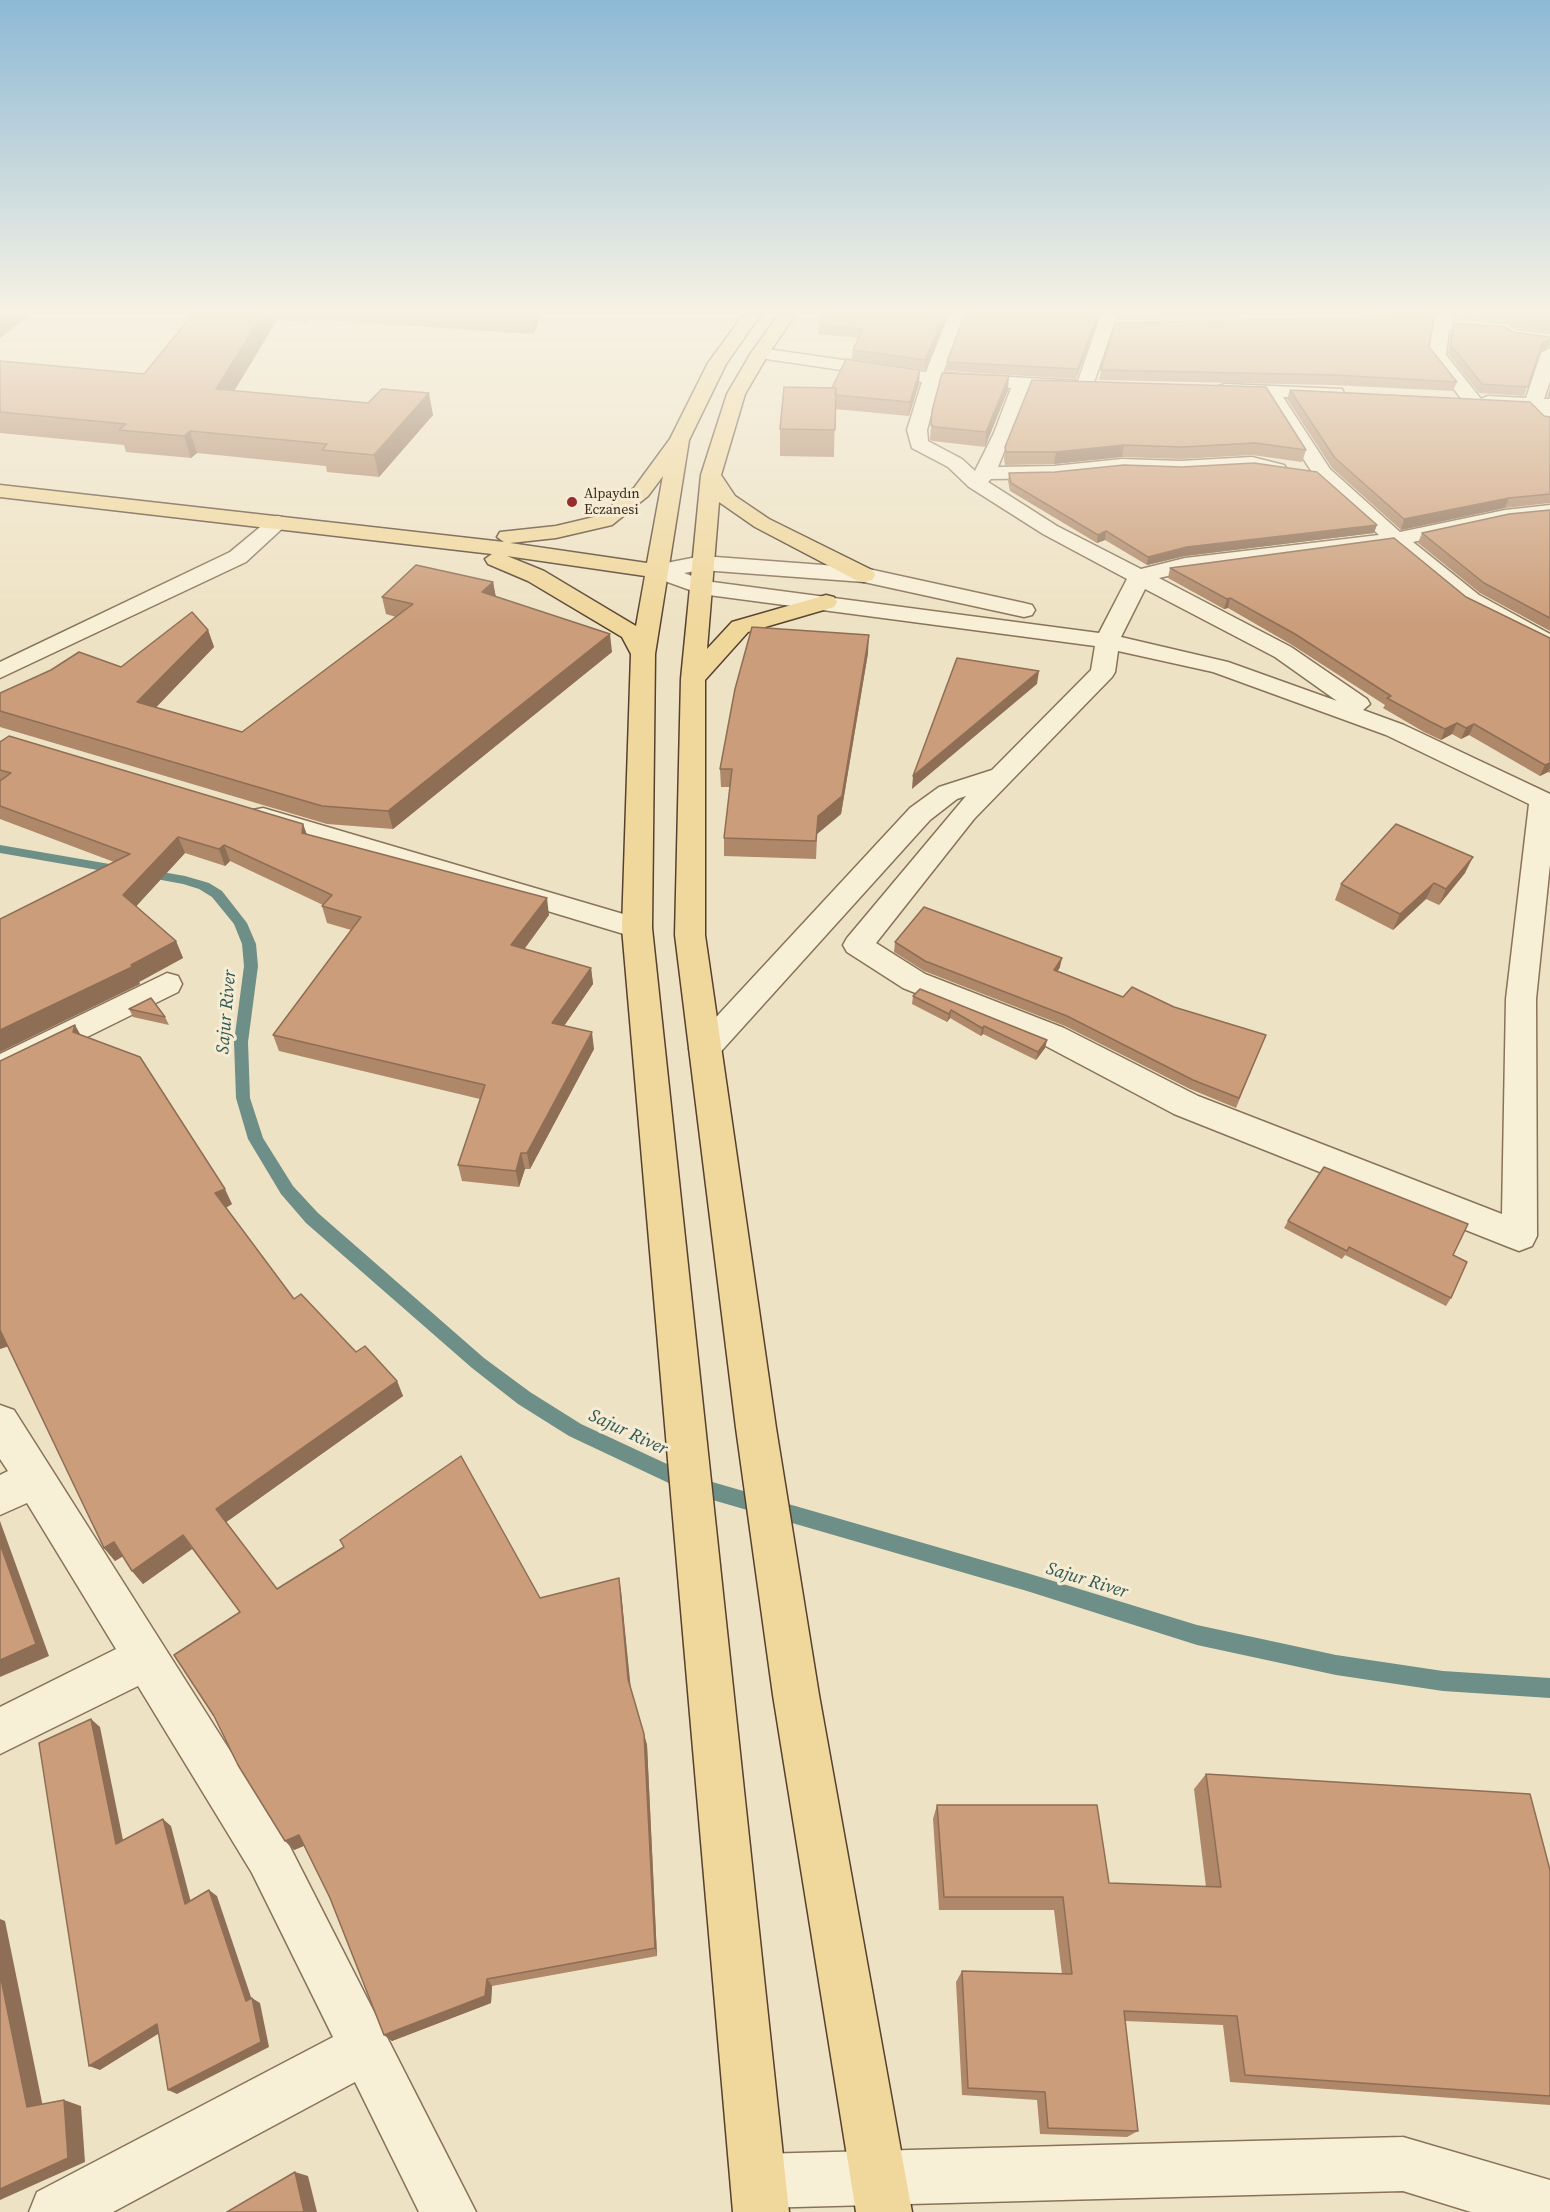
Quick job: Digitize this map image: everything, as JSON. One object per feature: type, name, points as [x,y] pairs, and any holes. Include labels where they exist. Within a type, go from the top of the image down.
[{"type":"main road","points":[[456,542],[556,532],[604,521],[641,492],[679,441],[691,417]]},
{"type":"main road","points":[[729,417],[711,475],[693,679],[690,935],[756,1428],[796,1695],[881,2195]]},
{"type":"main road","points":[[679,441],[659,571],[643,654],[637,928],[760,2197]]},
{"type":"main road","points":[[711,475],[729,500],[762,524],[864,575]]},
{"type":"main road","points":[[0,491],[456,542],[659,571]]},
{"type":"main road","points":[[456,542],[536,576],[631,633],[643,654]]},
{"type":"main road","points":[[693,679],[740,627],[826,603]]},
{"type":"street","points":[[921,417],[917,430],[919,444],[981,478],[1050,530],[1283,652],[1395,730]]},
{"type":"street","points":[[981,478],[1010,417]]},
{"type":"street","points":[[1286,417],[1322,473],[1396,539],[1471,600],[1550,643]]},
{"type":"street","points":[[981,478],[1122,465],[1180,467],[1252,464],[1322,473]]},
{"type":"street","points":[[701,575],[826,603],[1107,641],[1220,667],[1395,730],[1547,802],[1521,999],[1519,1236],[1186,1106],[1053,1036],[914,981],[858,945],[964,813],[1103,672],[1107,641],[1140,576],[1185,565],[1396,539],[1505,516],[1550,511]]},
{"type":"street","points":[[0,671],[238,556],[278,522]]},
{"type":"street","points":[[659,571],[701,575],[864,575],[1040,614],[1107,641]]},
{"type":"street","points":[[705,1049],[920,814],[948,793],[1000,776]]},
{"type":"street","points":[[239,808],[637,928]]},
{"type":"street","points":[[0,1068],[166,984]]},
{"type":"street","points":[[0,1423],[17,1487],[146,1658],[269,1856],[448,2212]]},
{"type":"street","points":[[0,1731],[146,1658]]},
{"type":"street","points":[[57,2212],[366,2048]]},
{"type":"street","points":[[760,2197],[881,2195],[1403,2164],[1550,2208]]},
{"type":"building","points":[[55,417],[408,417],[374,455],[322,450],[327,444],[190,431],[184,436],[119,430],[126,424]]},
{"type":"building","points":[[781,417],[835,417],[835,430],[780,429]]},
{"type":"building","points":[[932,417],[992,417],[986,432],[931,425]]},
{"type":"building","points":[[1017,417],[1285,417],[1306,450],[1255,443],[1183,447],[1124,445],[1056,452],[1006,452],[1005,447]]},
{"type":"building","points":[[1308,417],[1550,417],[1550,494],[1509,498],[1404,519],[1335,458]]},
{"type":"building","points":[[1254,463],[1317,472],[1377,525],[1187,547],[1148,557],[1106,531],[1098,535],[1011,483],[1009,473],[1055,472],[1124,465],[1182,467]]},
{"type":"building","points":[[1550,510],[1550,618],[1484,583],[1422,533],[1509,514]]},
{"type":"building","points":[[1394,538],[1466,597],[1550,638],[1550,763],[1545,765],[1474,724],[1466,728],[1457,723],[1445,729],[1429,721],[1387,698],[1391,696],[1295,634],[1170,568]]},
{"type":"building","points":[[416,565],[493,582],[482,592],[610,634],[388,811],[322,806],[0,711],[0,693],[51,670],[79,652],[121,667],[192,612],[208,630],[137,702],[242,732],[413,604],[382,597]]},
{"type":"building","points":[[752,627],[869,635],[842,796],[818,816],[816,841],[724,838],[732,769],[720,769],[735,689]]},
{"type":"building","points":[[957,658],[1039,671],[913,776]]},
{"type":"building","points":[[9,736],[303,824],[302,833],[547,898],[511,945],[591,968],[552,1023],[592,1032],[527,1153],[521,1153],[516,1171],[458,1165],[485,1085],[273,1035],[361,917],[322,906],[332,895],[224,845],[219,849],[178,837],[123,895],[176,941],[131,965],[132,967],[0,1030],[0,919],[130,854],[0,806],[0,781],[11,773],[0,770],[0,742]]},
{"type":"building","points":[[1396,824],[1473,857],[1446,889],[1434,883],[1400,914],[1341,884]]},
{"type":"building","points":[[924,907],[1062,958],[1054,970],[1123,997],[1132,987],[1174,1007],[1266,1035],[1239,1098],[1193,1080],[1067,1016],[925,961],[895,942]]},
{"type":"building","points":[[920,989],[1047,1040],[1038,1052],[984,1026],[982,1028],[951,1010],[949,1014],[913,996]]},
{"type":"building","points":[[151,998],[165,1017],[129,1009]]},
{"type":"building","points":[[75,1025],[73,1032],[140,1057],[225,1189],[215,1193],[294,1299],[301,1294],[356,1352],[365,1346],[397,1381],[216,1509],[277,1589],[344,1547],[340,1540],[461,1456],[540,1598],[619,1578],[628,1679],[644,1734],[655,1948],[487,1979],[485,1996],[384,2035],[330,1898],[299,1835],[285,1841],[238,1765],[214,1716],[174,1655],[240,1612],[183,1535],[132,1571],[114,1542],[104,1548],[0,1330],[0,1061]]},
{"type":"building","points":[[1324,1167],[1468,1224],[1453,1255],[1467,1262],[1451,1298],[1349,1247],[1347,1251],[1288,1221]]},
{"type":"building","points":[[0,1544],[36,1644],[0,1660]]},
{"type":"building","points":[[91,1719],[116,1844],[163,1819],[185,1904],[209,1890],[246,2001],[252,1998],[261,2042],[168,2090],[157,2024],[89,2066],[39,1743]]},
{"type":"building","points":[[1206,1774],[1530,1794],[1550,1870],[1550,2096],[1245,2075],[1237,2016],[1124,2011],[1138,2131],[1048,2128],[1045,2092],[968,2088],[962,1971],[1072,1974],[1063,1897],[944,1897],[937,1805],[1097,1805],[1109,1883],[1221,1887]]},
{"type":"building","points":[[0,1974],[27,2107],[64,2100],[68,2158],[0,2189]]},
{"type":"building","points":[[295,2172],[304,2212],[227,2212]]},
{"type":"waterway","name":"Sajur River","points":[[0,849],[121,870]]},
{"type":"waterway","name":"Sajur River","points":[[145,873],[204,886],[217,894],[240,923],[249,944],[251,966],[241,1042],[243,1098],[256,1139],[287,1190],[312,1218],[478,1363],[524,1398],[575,1430],[692,1485],[1027,1582],[1197,1635],[1336,1665],[1443,1681],[1550,1688]]},
{"type":"place","name":"Alpaydın Eczanesi","points":[[572,502]]}]
